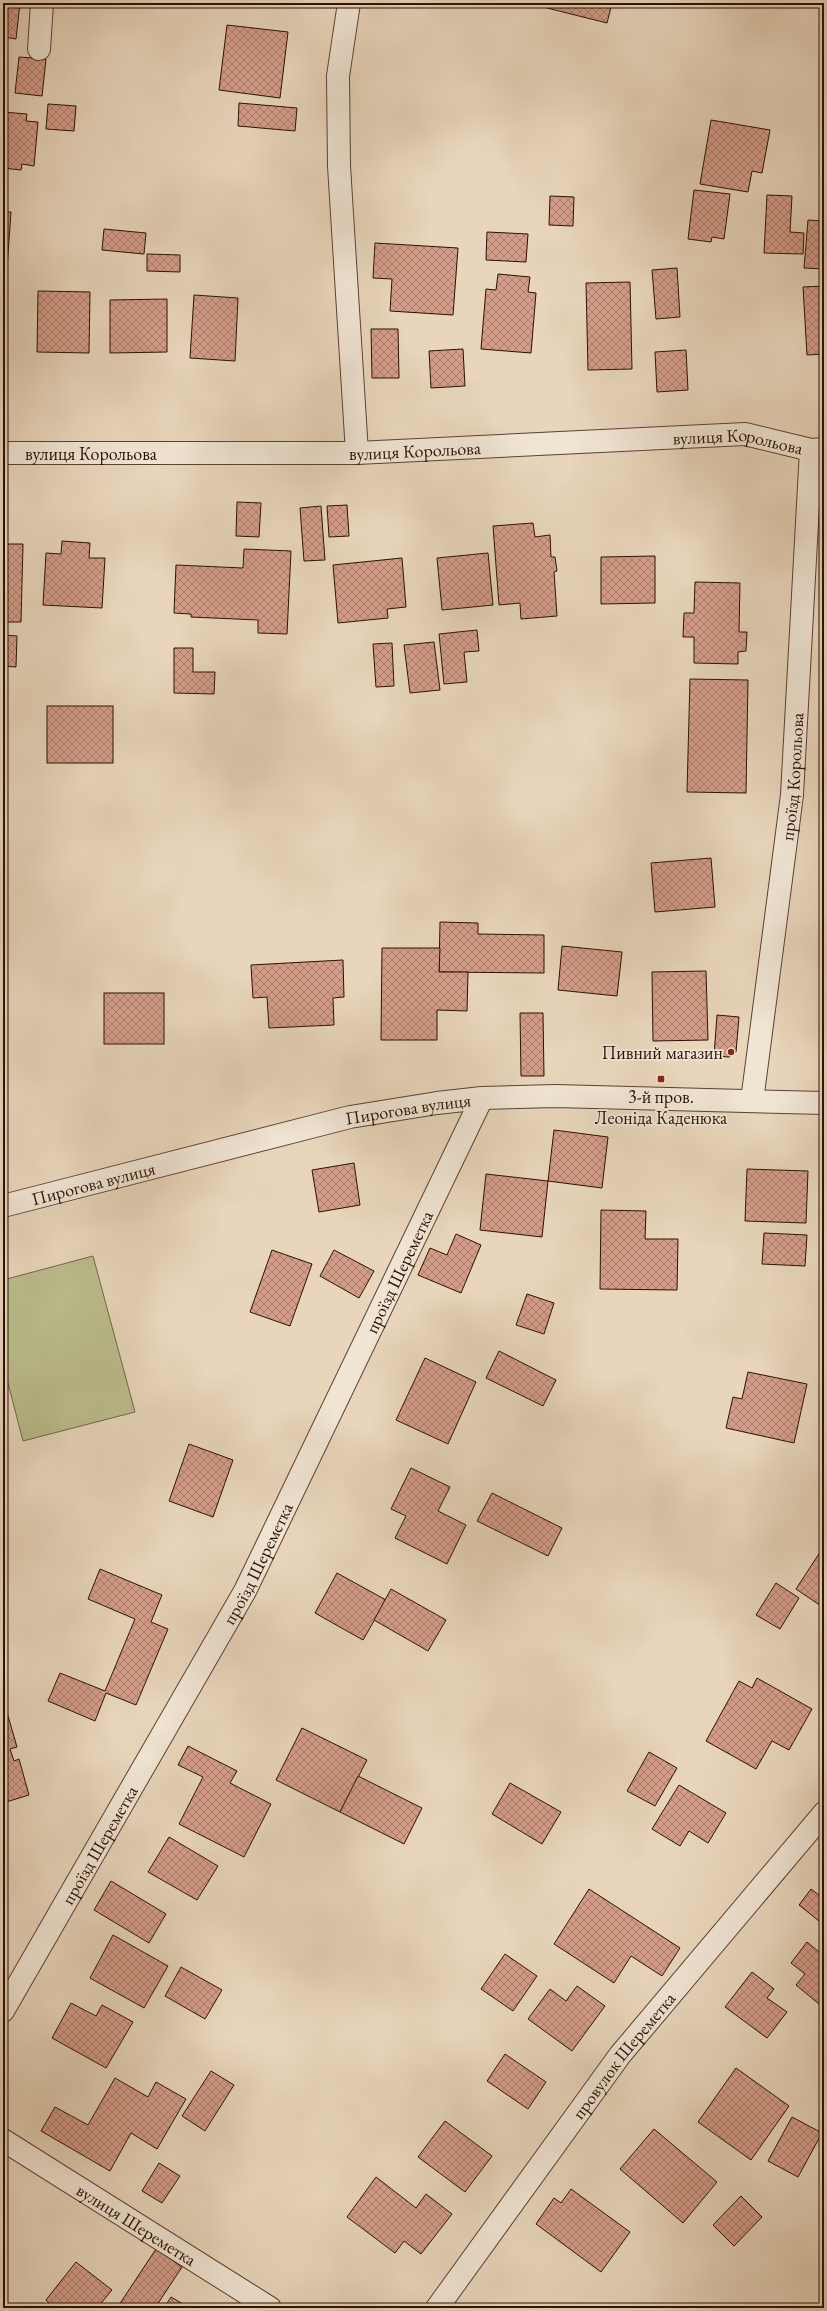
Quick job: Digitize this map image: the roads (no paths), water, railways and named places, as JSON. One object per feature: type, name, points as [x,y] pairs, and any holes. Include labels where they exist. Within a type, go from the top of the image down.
[{"type":"street","points":[[39,49],[42,3]]},
{"type":"street","points":[[349,3],[338,76],[339,166],[357,453]]},
{"type":"street","name":"вулиця Корольова","points":[[3,453],[357,453],[745,434],[818,450]]},
{"type":"street","name":"проїзд Корольова","points":[[752,1101],[792,794],[818,450]]},
{"type":"street","name":"Пирогова вулиця","points":[[3,1206],[350,1117],[482,1098],[556,1096],[824,1103]]},
{"type":"street","name":"проїзд Шереметка","points":[[3,2011],[246,1591],[482,1098]]},
{"type":"street","name":"провулок Шереметка","points":[[437,2308],[620,2055],[824,1813]]},
{"type":"street","name":"вулиця Шереметка","points":[[3,2140],[270,2308]]},
{"type":"place","name":"Пивний магазин","points":[[731,1052]]},
{"type":"place","name":"3-й пров. Леоніда Каденюка","points":[[661,1079]]}]
